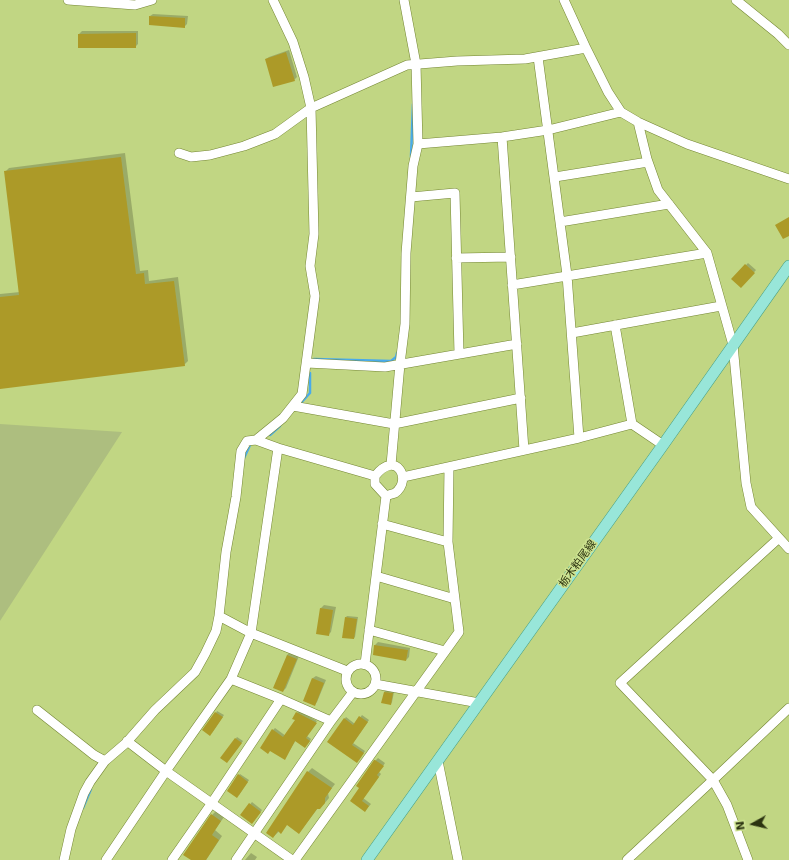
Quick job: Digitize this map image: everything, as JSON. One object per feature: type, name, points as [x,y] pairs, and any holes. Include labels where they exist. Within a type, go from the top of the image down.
[{"type":"main road","name":"栃木粕尾線","points":[[367,860],[663,446],[789,266]]},
{"type":"street","points":[[68,0],[135,4],[152,0]]},
{"type":"street","points":[[256,440],[283,418],[302,394],[315,296],[310,266],[314,234],[311,108],[304,77],[293,42],[273,0]]},
{"type":"street","points":[[391,465],[405,324],[406,253],[413,166],[418,144],[416,64],[404,0]]},
{"type":"street","points":[[564,0],[608,92],[621,112],[638,122],[687,144],[789,179]]},
{"type":"street","points":[[736,0],[778,34],[789,46]]},
{"type":"street","points":[[179,153],[191,157],[204,155],[244,146],[275,134],[311,108],[406,65],[525,59],[586,48]]},
{"type":"street","points":[[538,57],[567,275],[579,438]]},
{"type":"street","points":[[418,144],[502,137],[548,130],[621,112]]},
{"type":"street","points":[[638,122],[648,162],[658,190],[707,253],[733,345],[746,483],[751,507],[789,549]]},
{"type":"street","points":[[502,137],[524,450]]},
{"type":"street","points":[[554,177],[648,162]]},
{"type":"street","points":[[411,197],[455,193],[459,354]]},
{"type":"street","points":[[560,222],[669,204]]},
{"type":"street","points":[[512,285],[707,253]]},
{"type":"street","points":[[456,258],[510,257]]},
{"type":"street","points":[[572,333],[721,306]]},
{"type":"street","points":[[615,324],[632,424],[663,446]]},
{"type":"street","points":[[307,363],[385,367],[517,344]]},
{"type":"street","points":[[294,406],[394,424],[521,398]]},
{"type":"street","points":[[403,477],[579,438],[632,424]]},
{"type":"street","points":[[64,860],[71,829],[84,793],[90,782],[105,761],[127,741],[155,710],[195,672],[216,630],[226,552],[236,497],[240,451],[247,441],[256,440],[278,448],[374,476]]},
{"type":"street","points":[[106,860],[166,771],[231,680],[251,632],[278,448]]},
{"type":"street","points":[[391,465],[396,466],[403,477],[402,484],[395,493],[386,496],[375,484],[374,476],[380,469],[391,465]]},
{"type":"street","points":[[296,860],[459,632],[448,542],[449,467]]},
{"type":"street","points":[[365,664],[386,496]]},
{"type":"street","points":[[382,524],[448,542]]},
{"type":"street","points":[[748,860],[727,805],[713,780],[620,683],[779,538]]},
{"type":"street","points":[[376,576],[455,599]]},
{"type":"street","points":[[219,616],[251,632],[347,671]]},
{"type":"street","points":[[370,630],[445,651]]},
{"type":"street","points":[[365,664],[372,669],[376,676],[375,684],[370,691],[366,693],[362,694],[353,692],[347,687],[345,679],[347,671],[352,666],[365,664]]},
{"type":"street","points":[[231,680],[281,699],[331,721]]},
{"type":"street","points":[[375,684],[479,703]]},
{"type":"street","points":[[236,860],[331,721],[353,692]]},
{"type":"street","points":[[172,860],[281,699]]},
{"type":"street","points":[[627,860],[789,708]]},
{"type":"street","points":[[36,710],[94,755],[105,761]]},
{"type":"street","points":[[127,741],[211,804],[292,860]]},
{"type":"street","points":[[438,761],[458,860]]},
{"type":"green space","points":[[0,424],[122,432],[0,621]]},
{"type":"building","points":[[149,16],[185,18],[185,28],[149,25]]},
{"type":"building","points":[[136,33],[136,48],[78,48],[78,34]]},
{"type":"building","points":[[286,52],[295,81],[273,87],[265,59]]},
{"type":"building","points":[[121,157],[136,274],[144,273],[145,284],[174,281],[185,366],[0,389],[0,297],[19,295],[4,171]]},
{"type":"building","points":[[789,217],[789,236],[783,239],[775,225]]},
{"type":"building","points":[[745,264],[755,273],[741,288],[731,279]]},
{"type":"building","points":[[320,608],[333,610],[329,636],[316,634]]},
{"type":"building","points":[[345,617],[357,619],[354,639],[342,638]]},
{"type":"building","points":[[374,645],[408,650],[406,661],[373,655]]},
{"type":"building","points":[[287,655],[297,659],[283,692],[273,688]]},
{"type":"building","points":[[312,678],[324,683],[315,706],[303,701]]},
{"type":"building","points":[[384,692],[393,693],[391,705],[381,703]]},
{"type":"building","points":[[215,712],[223,717],[210,736],[202,730]]},
{"type":"building","points":[[296,712],[317,723],[306,738],[310,741],[305,748],[295,741],[285,760],[270,751],[268,754],[260,748],[272,729],[283,737],[295,720],[292,719]]},
{"type":"building","points":[[359,716],[368,722],[352,745],[364,753],[357,763],[327,742],[344,718],[353,725]]},
{"type":"building","points":[[235,738],[242,743],[227,763],[220,758]]},
{"type":"building","points":[[374,760],[384,766],[377,775],[379,777],[362,801],[369,806],[365,812],[350,801],[359,788],[356,786]]},
{"type":"building","points":[[307,771],[332,788],[325,798],[325,803],[320,809],[317,809],[299,834],[287,825],[281,834],[278,831],[273,838],[266,833]]},
{"type":"building","points":[[238,774],[248,782],[237,798],[227,791]]},
{"type":"building","points":[[249,803],[261,812],[252,824],[240,815]]},
{"type":"building","points":[[211,814],[221,821],[212,835],[219,840],[206,860],[191,860],[183,855]]},
{"type":"waterway","points":[[411,157],[413,104]]},
{"type":"waterway","points":[[314,359],[391,361],[396,357],[397,353]]},
{"type":"waterway","points":[[299,405],[310,393],[310,373]]},
{"type":"waterway","points":[[270,435],[280,426]]},
{"type":"waterway","points":[[244,458],[250,445]]},
{"type":"waterway","points":[[83,808],[91,789]]}]
